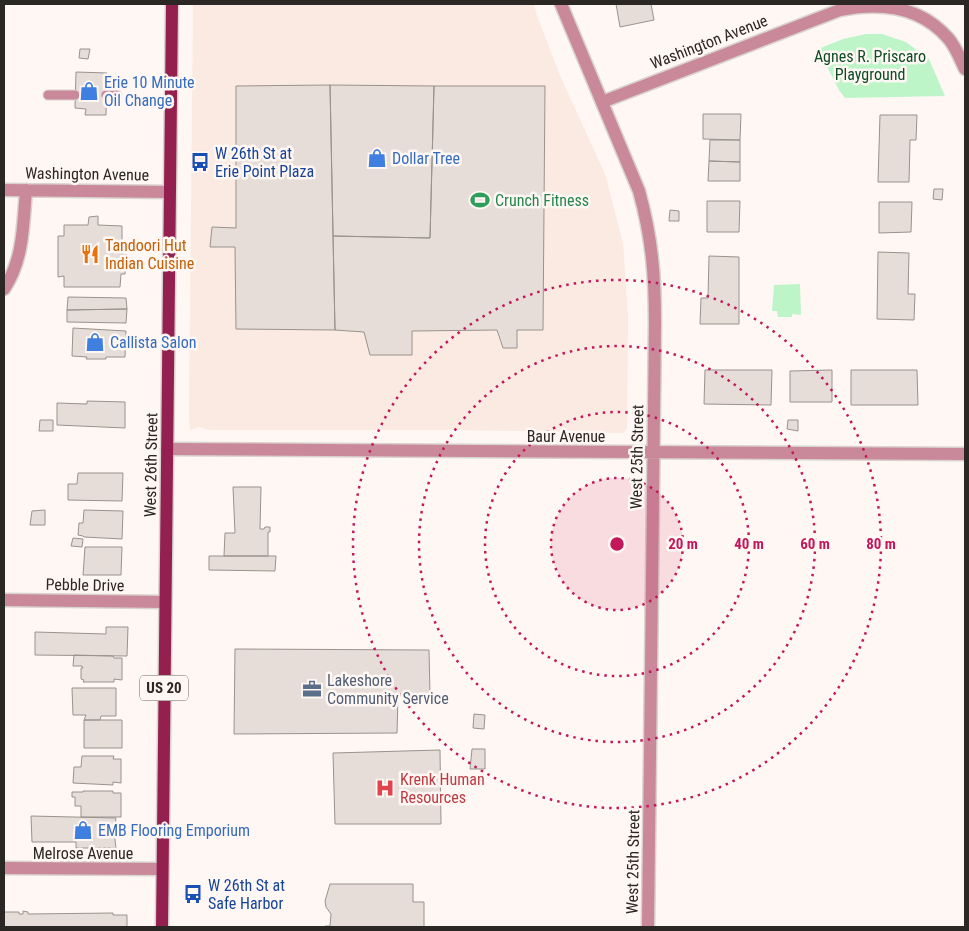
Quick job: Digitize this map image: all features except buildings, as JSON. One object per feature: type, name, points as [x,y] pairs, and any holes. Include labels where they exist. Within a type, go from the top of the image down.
[{"type":"main road","name":"West 26th Street","points":[[162,927],[172,4]]},
{"type":"street","name":"West 25th Street","points":[[561,4],[639,191],[652,248],[655,306],[648,927]]},
{"type":"street","name":"Washington Avenue","points":[[602,102],[840,10],[868,5],[901,10],[919,16],[941,31],[956,49],[965,69]]},
{"type":"street","name":"Washington Avenue","points":[[4,190],[170,192]]},
{"type":"street","points":[[4,289],[18,259],[26,190]]},
{"type":"street","name":"Baur Avenue","points":[[167,449],[965,454]]},
{"type":"street","name":"Pebble Drive","points":[[4,600],[165,602]]},
{"type":"street","name":"Melrose Avenue","points":[[4,868],[162,869]]},
{"type":"lane","points":[[48,96],[76,95]]},
{"type":"lane","points":[[106,95],[117,95]]},
{"type":"shaded area","points":[[193,4],[534,4],[561,78],[605,174],[623,243],[628,317],[627,429],[623,433],[461,430],[210,430],[199,427],[190,430]]},
{"type":"green space","name":"Agnes R. Priscaro Playground","points":[[866,34],[882,34],[906,42],[929,59],[945,96],[845,98],[818,49],[843,39]]},
{"type":"green space","points":[[800,284],[801,315],[792,314],[792,317],[778,317],[777,311],[772,311],[774,285]]},
{"type":"place","name":"Erie 10 Minute Oil Change","points":[[89,91]]},
{"type":"place","name":"Dollar Tree","points":[[377,158]]},
{"type":"place","name":"W 26th St at Erie Point Plaza","points":[[200,162]]},
{"type":"place","name":"Crunch Fitness","points":[[480,200]]},
{"type":"place","name":"Tandoori Hut Indian Cuisine","points":[[90,254]]},
{"type":"place","name":"Callista Salon","points":[[95,342]]},
{"type":"place","name":"Lakeshore Community Service","points":[[312,689]]},
{"type":"place","name":"Krenk Human Resources","points":[[385,788]]},
{"type":"place","name":"EMB Flooring Emporium","points":[[83,830]]},
{"type":"place","name":"W 26th St at Safe Harbor","points":[[193,894]]}]
